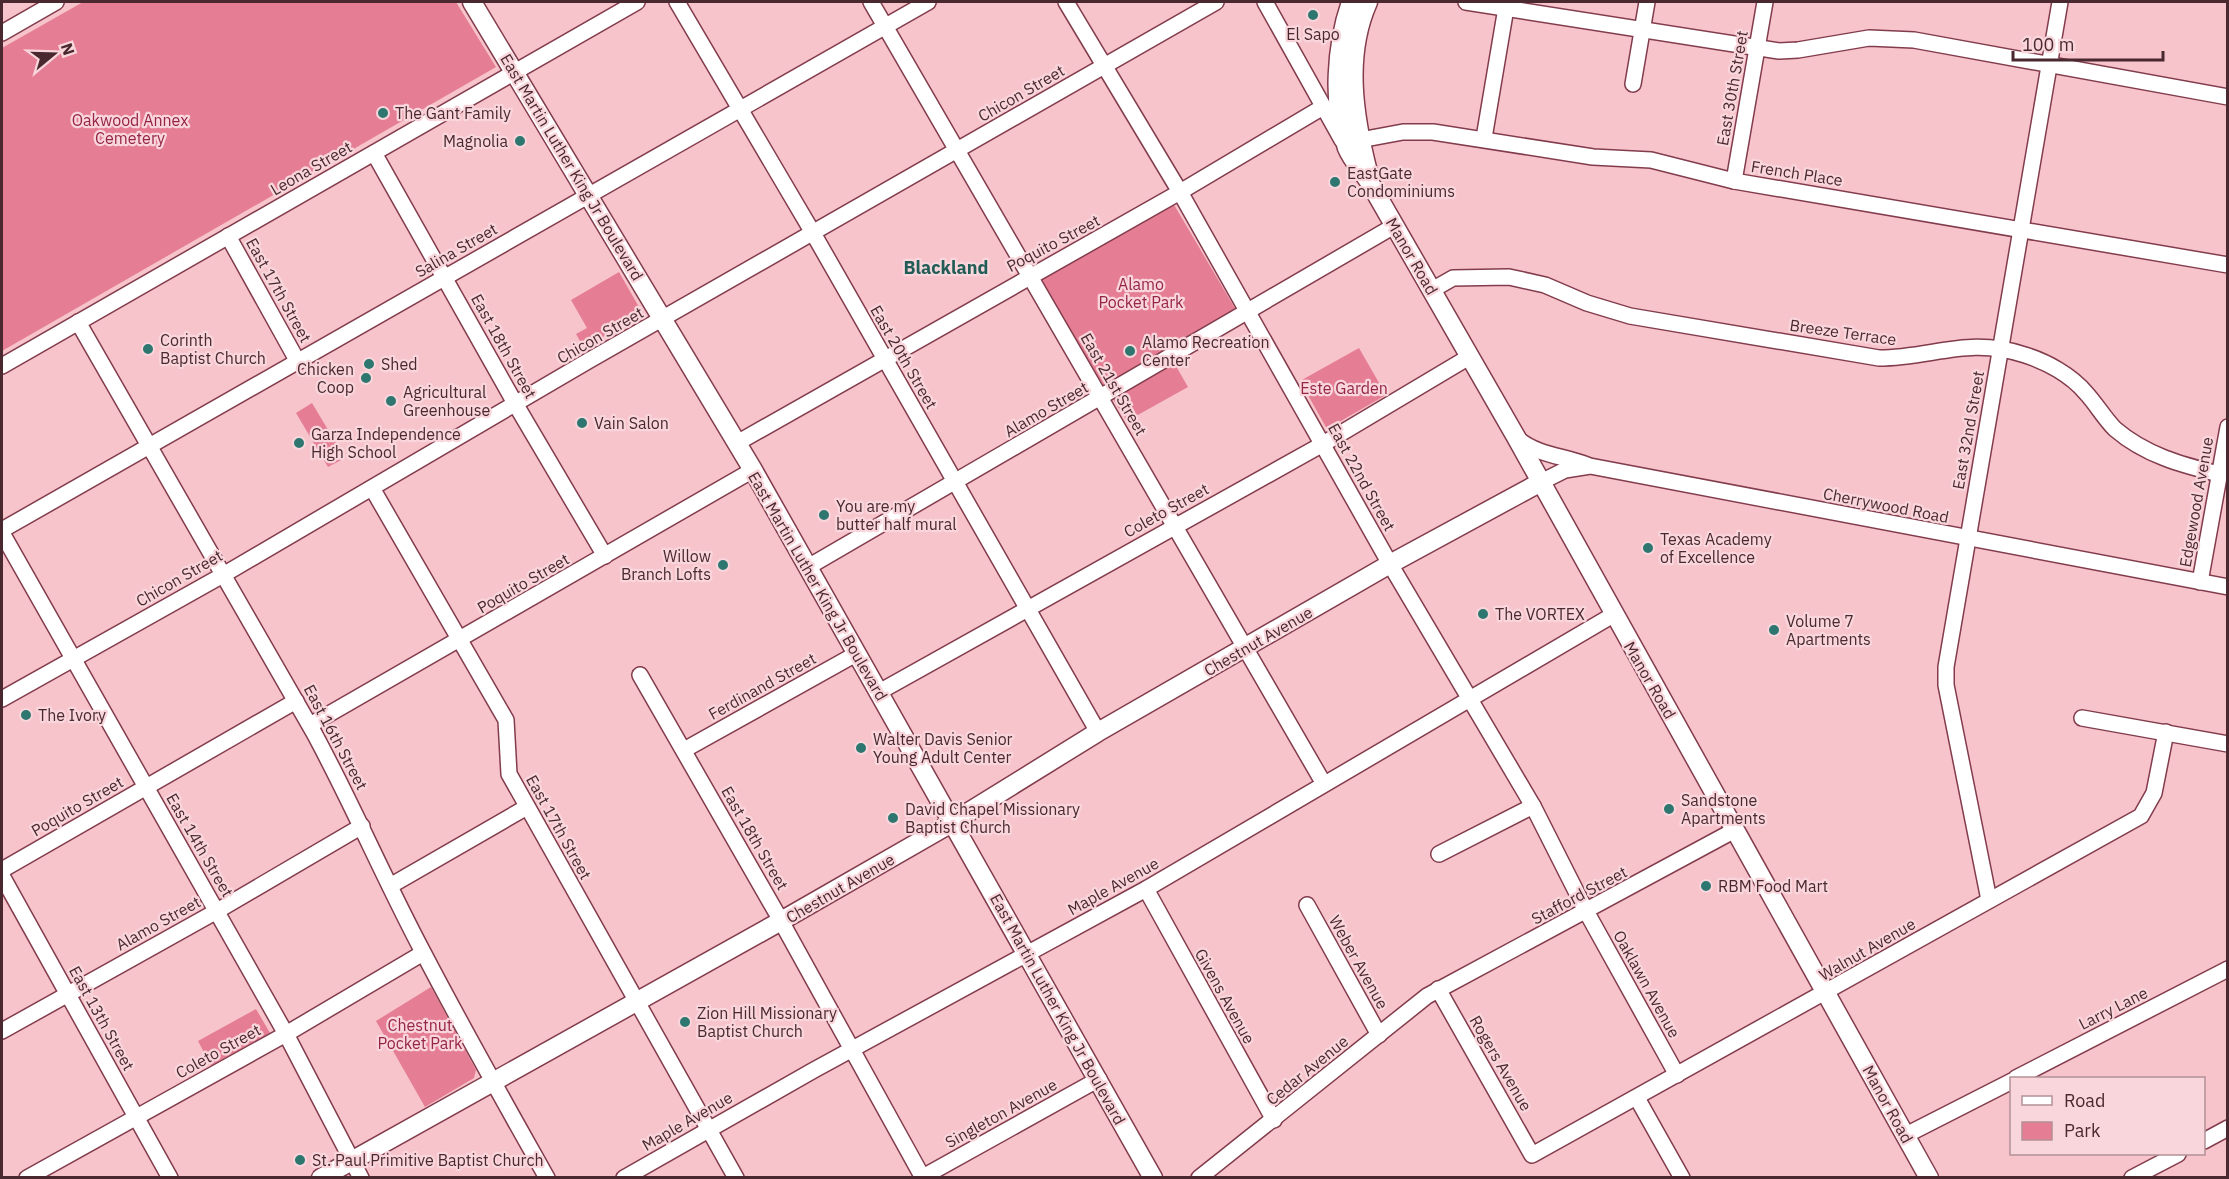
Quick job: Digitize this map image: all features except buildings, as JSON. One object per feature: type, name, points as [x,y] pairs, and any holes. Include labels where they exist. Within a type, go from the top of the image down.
[{"type":"main road","name":"East Martin Luther King Jr Boulevard","points":[[472,2],[590,195],[753,470],[1153,1178]]},
{"type":"main road","points":[[1352,2],[1342,37],[1339,78],[1342,124],[1354,145]]},
{"type":"main road","points":[[1354,145],[1354,58],[1362,16],[1368,2]]},
{"type":"main road","name":"Manor Road","points":[[1354,145],[1370,183],[1516,437],[1613,615],[1827,992],[1929,1178]]},
{"type":"main road","name":"Chestnut Avenue","points":[[321,1178],[357,1170],[492,1082],[635,1000],[781,921],[951,822],[1098,732],[1390,564],[1541,482]]},
{"type":"street","points":[[2,33],[56,2]]},
{"type":"street","name":"Leona Street","points":[[2,366],[637,2]]},
{"type":"street","name":"East 20th Street","points":[[677,2],[813,233],[1098,732]]},
{"type":"street","name":"East 21st Street","points":[[871,2],[1324,784]]},
{"type":"street","name":"Salina Street","points":[[2,532],[738,108],[928,2]]},
{"type":"street","name":"East 22nd Street","points":[[1066,2],[1180,192],[1390,564],[1533,806],[1586,910]]},
{"type":"street","name":"Chicon Street","points":[[2,699],[223,575],[663,319],[1216,2]]},
{"type":"street","points":[[1265,2],[1315,88],[1323,107],[1354,145]]},
{"type":"street","points":[[1466,2],[1507,5],[1642,31],[1757,48],[1798,50],[1860,39],[1890,38],[2228,98]]},
{"type":"street","points":[[1633,84],[1647,2]]},
{"type":"street","name":"East 30th Street","points":[[1734,181],[1765,2]]},
{"type":"street","name":"East 32nd Street","points":[[1989,900],[1945,676],[2060,2]]},
{"type":"street","points":[[1484,138],[1507,5]]},
{"type":"street","name":"Poquito Street","points":[[737,443],[1180,192],[1323,107]]},
{"type":"street","name":"French Place","points":[[1354,145],[1410,132],[1433,132],[1484,138],[1593,157],[1651,160],[1734,181],[2228,265]]},
{"type":"street","name":"East 18th Street","points":[[374,153],[516,405],[605,556]]},
{"type":"street","name":"Alamo Street","points":[[808,567],[1394,226]]},
{"type":"street","name":"East 17th Street","points":[[228,236],[298,362]]},
{"type":"street","name":"Breeze Terrace","points":[[1432,290],[1453,278],[1509,277],[1545,285],[1587,303],[1630,316],[1879,358],[1898,358],[1958,347],[2000,349],[2042,361],[2073,380],[2115,428],[2145,449],[2185,466],[2220,474]]},
{"type":"street","name":"East 16th Street","points":[[78,322],[310,725],[423,953],[492,1082],[547,1178]]},
{"type":"street","name":"Coleto Street","points":[[879,692],[1323,444],[1469,357]]},
{"type":"street","name":"Edgewood Avenue","points":[[2200,582],[2228,427]]},
{"type":"street","points":[[1516,437],[1533,450],[1563,456],[1590,466]]},
{"type":"street","name":"Cherrywood Road","points":[[1541,482],[1565,470],[1590,466],[2228,587]]},
{"type":"street","name":"Poquito Street","points":[[310,725],[753,470]]},
{"type":"street","name":"East 17th Street","points":[[372,488],[506,720],[509,774],[736,1178]]},
{"type":"street","name":"East 14th Street","points":[[2,532],[286,1034],[357,1170]]},
{"type":"street","name":"Maple Avenue","points":[[624,1178],[851,1049],[1146,889],[1613,615]]},
{"type":"street","name":"Ferdinand Street","points":[[684,750],[856,654]]},
{"type":"street","name":"East 18th Street","points":[[640,675],[781,921],[922,1177]]},
{"type":"street","name":"Poquito Street","points":[[2,870],[296,701]]},
{"type":"street","points":[[2082,718],[2228,744]]},
{"type":"street","name":"Walnut Avenue","points":[[1532,1155],[2141,816],[2154,793],[2166,732]]},
{"type":"street","points":[[1439,854],[1533,806]]},
{"type":"street","points":[[390,886],[527,807]]},
{"type":"street","name":"Alamo Street","points":[[2,1031],[217,911],[362,826]]},
{"type":"street","name":"Stafford Street","points":[[1438,989],[1735,830]]},
{"type":"street","name":"East 13th Street","points":[[2,876],[170,1178]]},
{"type":"street","name":"Givens Avenue","points":[[1146,889],[1274,1120]]},
{"type":"street","name":"Weber Avenue","points":[[1307,905],[1379,1035]]},
{"type":"street","name":"Oaklawn Avenue","points":[[1586,910],[1677,1075]]},
{"type":"street","name":"Coleto Street","points":[[27,1178],[286,1034],[423,953]]},
{"type":"street","name":"Larry Lane","points":[[2018,1077],[2228,969]]},
{"type":"street","name":"Cedar Avenue","points":[[1199,1178],[1438,989]]},
{"type":"street","name":"Rogers Avenue","points":[[1438,989],[1532,1155]]},
{"type":"street","name":"Singleton Avenue","points":[[922,1177],[1099,1079]]},
{"type":"street","points":[[1906,1135],[2010,1082]]},
{"type":"street","points":[[1637,1098],[1682,1178]]},
{"type":"street","points":[[2205,1140],[2228,1128]]},
{"type":"street","points":[[2132,1178],[2176,1155]]},
{"type":"green space","name":"Oakwood Annex Cemetery","points":[[83,2],[456,2],[496,67],[2,351],[2,48]]},
{"type":"green space","name":"Alamo Pocket Park","points":[[1173,203],[1236,310],[1104,386],[1043,285],[1043,277]]},
{"type":"green space","points":[[619,272],[643,314],[584,348],[576,334],[587,328],[571,300]]},
{"type":"green space","name":"Este Garden","points":[[1359,348],[1386,395],[1327,429],[1300,381]]},
{"type":"green space","points":[[1173,361],[1188,387],[1127,421],[1111,396]]},
{"type":"green space","points":[[312,403],[345,458],[328,467],[296,413]]},
{"type":"green space","name":"Chestnut Pocket Park","points":[[431,987],[476,1070],[474,1078],[425,1107],[376,1021]]},
{"type":"green space","points":[[256,1009],[270,1033],[211,1066],[198,1041]]},
{"type":"place","name":"El Sapo","points":[[1313,15]]},
{"type":"place","name":"The Gant Family","points":[[383,113]]},
{"type":"place","name":"Magnolia","points":[[520,141]]},
{"type":"place","name":"EastGate Condominiums","points":[[1335,182]]},
{"type":"place","name":"Corinth Baptist Church","points":[[148,349]]},
{"type":"place","name":"Alamo Recreation Center","points":[[1130,351]]},
{"type":"place","name":"Shed","points":[[369,364]]},
{"type":"place","name":"Chicken Coop","points":[[366,378]]},
{"type":"place","name":"Agricultural Greenhouse","points":[[391,401]]},
{"type":"place","name":"Vain Salon","points":[[582,423]]},
{"type":"place","name":"Garza Independence High School","points":[[299,443]]},
{"type":"place","name":"You are my butter half mural","points":[[824,515]]},
{"type":"place","name":"Texas Academy of Excellence","points":[[1648,548]]},
{"type":"place","name":"Willow Branch Lofts","points":[[723,565]]},
{"type":"place","name":"The VORTEX","points":[[1483,614]]},
{"type":"place","name":"Volume 7 Apartments","points":[[1774,630]]},
{"type":"place","name":"The Ivory","points":[[26,715]]},
{"type":"place","name":"Walter Davis Senior Young Adult Center","points":[[861,748]]},
{"type":"place","name":"Sandstone Apartments","points":[[1669,809]]},
{"type":"place","name":"David Chapel Missionary Baptist Church","points":[[893,818]]},
{"type":"place","name":"RBM Food Mart","points":[[1706,886]]},
{"type":"place","name":"Zion Hill Missionary Baptist Church","points":[[685,1022]]},
{"type":"place","name":"St. Paul Primitive Baptist Church","points":[[300,1160]]},
{"type":"district","name":"Blackland","points":[[946,267]]}]
